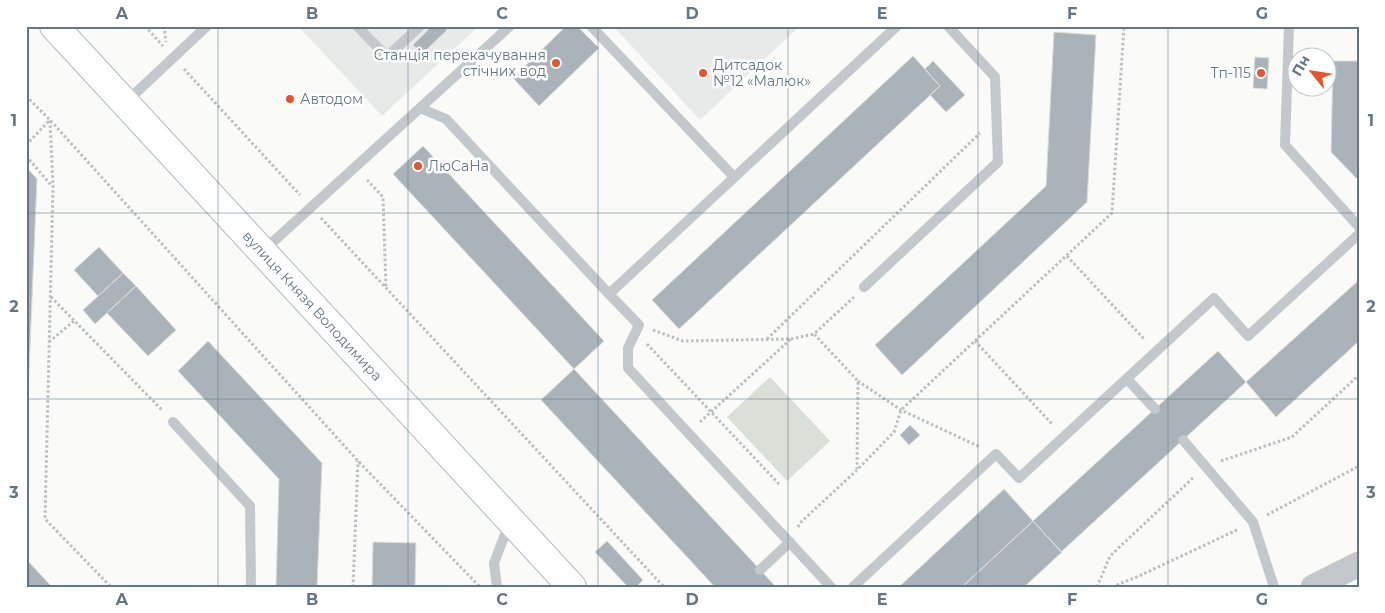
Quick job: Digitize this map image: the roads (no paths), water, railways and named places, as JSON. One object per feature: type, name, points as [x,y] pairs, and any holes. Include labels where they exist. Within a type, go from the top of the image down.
[{"type":"main road","name":"вулиця Князя Володимира","points":[[54,26],[572,587]]},
{"type":"street","points":[[1313,587],[1359,564]]},
{"type":"lane","points":[[125,103],[207,26]]},
{"type":"lane","points":[[357,26],[387,56],[420,26]]},
{"type":"lane","points":[[263,252],[510,26]]},
{"type":"lane","points":[[591,26],[734,177]]},
{"type":"lane","points":[[609,294],[897,26]]},
{"type":"lane","points":[[864,287],[998,162],[995,76],[948,26]]},
{"type":"lane","points":[[1289,26],[1285,145],[1359,227]]},
{"type":"lane","points":[[420,108],[446,119],[609,294],[637,328],[628,348],[628,368],[831,587]]},
{"type":"lane","points":[[853,587],[996,454],[1020,478],[1214,298],[1248,336],[1359,234]]},
{"type":"lane","points":[[1127,378],[1154,409]]},
{"type":"lane","points":[[173,422],[250,506],[251,587]]},
{"type":"lane","points":[[1183,440],[1254,522],[1274,587]]},
{"type":"lane","points":[[497,587],[494,563],[510,520]]},
{"type":"lane","points":[[760,570],[790,542]]},
{"type":"place","name":"Станція перекачування стічних вод","points":[[556,63]]},
{"type":"place","name":"Дитсадок №12 «Малюк»","points":[[703,73]]},
{"type":"place","name":"Тп-115","points":[[1261,73]]},
{"type":"place","name":"Автодом","points":[[290,99]]},
{"type":"place","name":"ЛюСаНа","points":[[418,166]]}]
